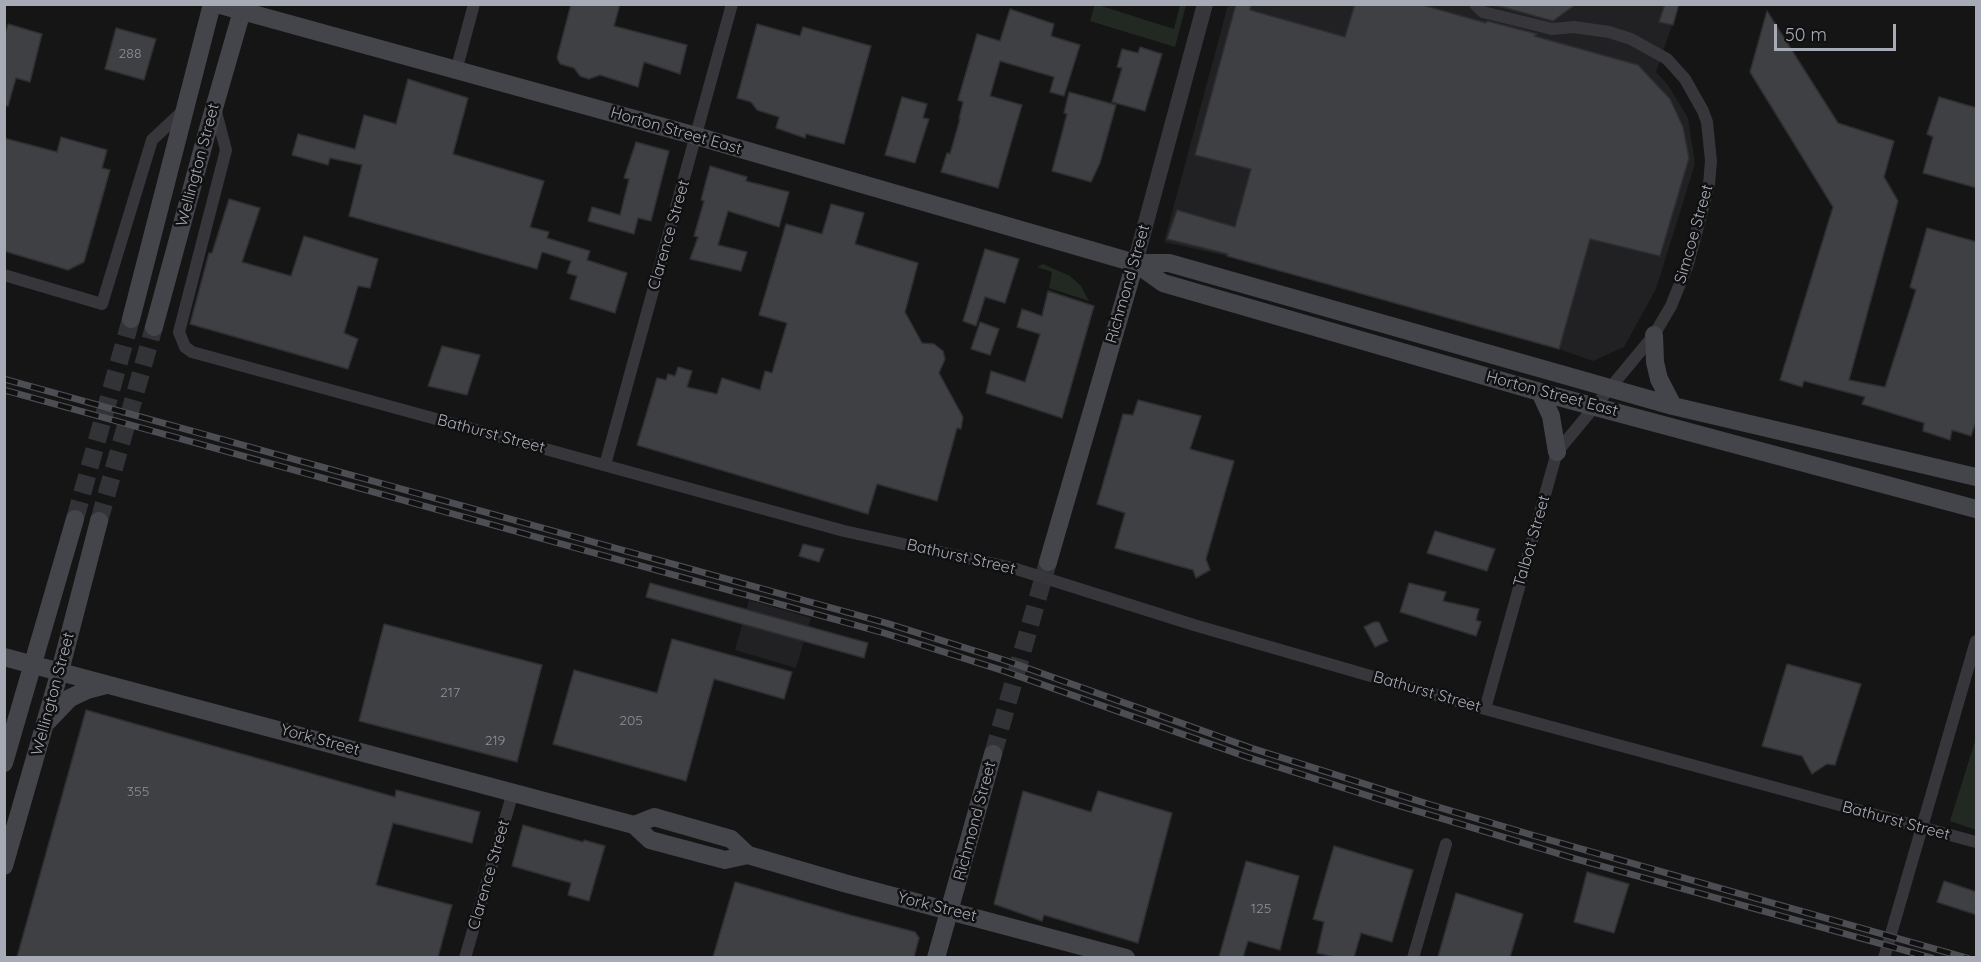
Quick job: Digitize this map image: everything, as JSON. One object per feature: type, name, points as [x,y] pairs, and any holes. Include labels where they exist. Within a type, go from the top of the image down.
[{"type":"main road","name":"Wellington Street","points":[[131,320],[212,4]]},
{"type":"main road","name":"Horton Street East","points":[[217,4],[243,8],[1135,263],[1169,263],[1673,406],[1977,477]]},
{"type":"main road","name":"Wellington Street","points":[[154,327],[243,8]]},
{"type":"main road","name":"Horton Street East","points":[[1135,263],[1163,283],[1540,392],[1977,509]]},
{"type":"main road","name":"Richmond Street","points":[[1048,562],[1135,263]]},
{"type":"main road","points":[[1654,335],[1655,362],[1659,379],[1673,406]]},
{"type":"main road","points":[[1540,392],[1551,416],[1557,452]]},
{"type":"main road","name":"Wellington Street","points":[[4,763],[75,519]]},
{"type":"main road","name":"Wellington Street","points":[[4,866],[60,671],[99,521]]},
{"type":"main road","name":"York Street","points":[[4,657],[634,825],[650,840],[725,860],[748,855],[1126,957]]},
{"type":"main road","points":[[44,726],[70,698],[87,690],[109,685]]},
{"type":"main road","name":"Richmond Street","points":[[936,957],[993,754]]},
{"type":"street","points":[[456,70],[474,4]]},
{"type":"street","name":"Clarence Street","points":[[605,465],[732,4]]},
{"type":"street","name":"Richmond Street","points":[[1135,263],[1206,4]]},
{"type":"street","name":"Simcoe Street","points":[[1475,4],[1483,12],[1552,29],[1574,27],[1609,32],[1630,39],[1667,59],[1686,78],[1707,122],[1711,149],[1711,173],[1688,264],[1671,306],[1654,335],[1609,388]]},
{"type":"street","name":"Bathurst Street","points":[[214,106],[226,150],[180,325],[180,340],[192,352],[854,533],[1013,568],[1194,625],[1485,709],[1977,842]]},
{"type":"street","points":[[4,275],[102,304],[152,140],[183,111]]},
{"type":"street","name":"Talbot Street","points":[[1485,709],[1557,452],[1609,388]]},
{"type":"street","points":[[1884,957],[1977,641]]},
{"type":"street","name":"Clarence Street","points":[[465,957],[513,792]]},
{"type":"street","points":[[1413,957],[1446,844]]},
{"type":"shaded area","points":[[1095,4],[1174,29],[1180,5],[1186,5],[1175,47],[1090,21]]},
{"type":"shaded area","points":[[1228,5],[1679,5],[1656,72],[1668,85],[1688,118],[1695,164],[1656,289],[1624,347],[1593,361],[1559,349],[1227,256],[1164,242]]},
{"type":"shaded area","points":[[1043,264],[1070,276],[1081,286],[1089,301],[1049,288],[1052,272],[1037,267]]},
{"type":"shaded area","points":[[749,600],[811,618],[796,668],[735,650]]},
{"type":"shaded area","points":[[1976,738],[1976,830],[1950,821]]},
{"type":"building","points":[[571,4],[620,4],[614,26],[687,45],[680,74],[644,62],[638,87],[600,75],[589,79],[580,76],[574,68],[560,64],[557,58]]},
{"type":"building","points":[[1236,4],[1251,4],[1250,10],[1345,37],[1355,4],[1419,4],[1486,23],[1487,21],[1537,34],[1534,36],[1638,65],[1670,99],[1683,127],[1689,158],[1660,256],[1590,239],[1559,349],[1227,256],[1228,254],[1167,239],[1177,210],[1235,227],[1251,169],[1195,155]]},
{"type":"building","points":[[1492,4],[1576,4],[1553,21]]},
{"type":"building","points":[[1665,4],[1679,4],[1673,25],[1659,22]]},
{"type":"building","points":[[1010,9],[1054,24],[1051,36],[1080,45],[1064,96],[1050,92],[1054,77],[1000,61],[990,96],[1022,105],[998,188],[941,172],[947,153],[950,154],[960,119],[963,102],[958,100],[977,34],[1000,41]]},
{"type":"building","points":[[1767,11],[1838,123],[1894,141],[1884,177],[1898,201],[1849,380],[1885,387],[1916,290],[1910,287],[1927,228],[1977,242],[1977,419],[1971,436],[1952,430],[1950,440],[1923,431],[1924,423],[1862,404],[1865,397],[1804,381],[1802,387],[1780,380],[1833,207],[1750,72]]},
{"type":"building","points":[[8,24],[42,34],[30,82],[16,78],[8,106],[4,106],[4,37]]},
{"type":"building","points":[[757,24],[800,36],[803,27],[871,46],[844,144],[806,134],[805,138],[776,128],[779,117],[757,110],[751,102],[737,98]]},
{"type":"building","points":[[116,28],[156,39],[144,80],[105,69]]},
{"type":"building","points":[[1140,47],[1162,54],[1145,111],[1112,102],[1122,68],[1117,67],[1122,49],[1138,53]]},
{"type":"building","points":[[408,79],[468,98],[453,154],[544,181],[530,227],[549,232],[547,238],[590,251],[587,260],[627,273],[615,313],[570,299],[577,276],[567,273],[571,261],[542,252],[537,269],[349,216],[362,165],[330,158],[328,165],[292,155],[298,134],[355,149],[364,115],[396,124]]},
{"type":"building","points":[[1069,92],[1116,105],[1100,163],[1091,182],[1052,171],[1067,114],[1064,113]]},
{"type":"building","points":[[902,97],[927,104],[923,118],[929,119],[915,163],[885,155]]},
{"type":"building","points":[[1939,97],[1977,108],[1977,188],[1923,173],[1933,137],[1927,134]]},
{"type":"building","points":[[61,137],[107,150],[102,168],[110,170],[84,262],[68,270],[4,251],[4,138],[57,152]]},
{"type":"building","points":[[636,142],[669,151],[651,221],[638,218],[634,234],[588,221],[592,207],[620,215],[629,179],[624,178]]},
{"type":"building","points":[[710,166],[747,177],[746,181],[789,192],[779,227],[728,211],[718,245],[747,252],[741,271],[690,259],[698,237],[694,236],[704,201],[701,200]]},
{"type":"building","points":[[229,199],[260,208],[242,262],[291,276],[304,236],[378,259],[370,288],[358,286],[344,333],[358,339],[348,369],[190,324],[209,253],[212,253]]},
{"type":"building","points":[[831,204],[864,213],[855,244],[918,263],[905,312],[922,343],[934,344],[943,351],[945,359],[939,373],[963,417],[961,429],[957,428],[937,501],[877,484],[868,514],[637,445],[657,378],[666,380],[668,374],[675,376],[678,367],[692,371],[687,387],[717,394],[722,378],[760,390],[765,371],[772,373],[787,323],[759,315],[786,224],[822,234]]},
{"type":"building","points":[[985,249],[1019,259],[1005,303],[985,297],[976,326],[963,321]]},
{"type":"building","points":[[1048,291],[1094,306],[1062,418],[986,393],[991,371],[1025,382],[1040,334],[1017,327],[1022,309],[1042,316]]},
{"type":"building","points":[[980,322],[999,329],[990,355],[971,349]]},
{"type":"building","points":[[442,346],[480,355],[467,395],[428,386]]},
{"type":"building","points":[[1138,400],[1201,416],[1190,449],[1234,461],[1206,559],[1210,570],[1196,578],[1193,570],[1115,548],[1125,513],[1097,504],[1123,414],[1133,415]]},
{"type":"building","points":[[1435,531],[1495,549],[1487,571],[1427,553]]},
{"type":"building","points":[[803,544],[824,549],[819,562],[799,556]]},
{"type":"building","points":[[650,583],[868,643],[864,658],[646,597]]},
{"type":"building","points":[[1409,583],[1446,592],[1443,601],[1479,609],[1476,620],[1481,622],[1476,636],[1400,612]]},
{"type":"building","points":[[1379,622],[1388,641],[1375,647],[1364,627]]},
{"type":"building","points":[[384,624],[542,665],[517,762],[359,721]]},
{"type":"building","points":[[672,639],[792,672],[784,699],[714,679],[686,781],[553,744],[574,670],[657,693]]},
{"type":"building","points":[[1787,664],[1861,684],[1835,765],[1827,764],[1812,774],[1802,756],[1762,746]]},
{"type":"building","points":[[86,710],[395,797],[396,790],[480,812],[472,843],[393,823],[376,885],[452,905],[438,957],[17,957]]},
{"type":"building","points":[[1023,791],[1091,812],[1098,791],[1172,813],[1138,943],[1044,915],[1042,921],[994,904]]},
{"type":"building","points":[[523,825],[605,846],[589,901],[568,895],[571,883],[512,866]]},
{"type":"building","points":[[1334,846],[1413,870],[1392,942],[1361,933],[1354,957],[1334,957],[1317,953],[1324,922],[1313,919]]},
{"type":"building","points":[[1246,861],[1299,876],[1280,950],[1248,941],[1243,957],[1219,957]]},
{"type":"building","points":[[1587,872],[1629,884],[1614,933],[1574,922]]},
{"type":"building","points":[[1944,881],[1977,892],[1977,915],[1937,902]]},
{"type":"building","points":[[735,882],[915,932],[919,938],[914,957],[713,957]]},
{"type":"building","points":[[1456,893],[1523,914],[1510,957],[1438,957]]},
{"type":"tunnel","points":[[75,519],[131,319]]},
{"type":"tunnel","points":[[99,521],[154,327]]},
{"type":"tunnel","points":[[993,754],[1048,562]]},
{"type":"railway","points":[[4,379],[886,623],[1007,661],[1251,748],[1428,804],[1967,958]]},
{"type":"railway","points":[[4,390],[884,633],[1004,671],[1247,757],[1397,805],[1576,859],[1932,958]]}]
